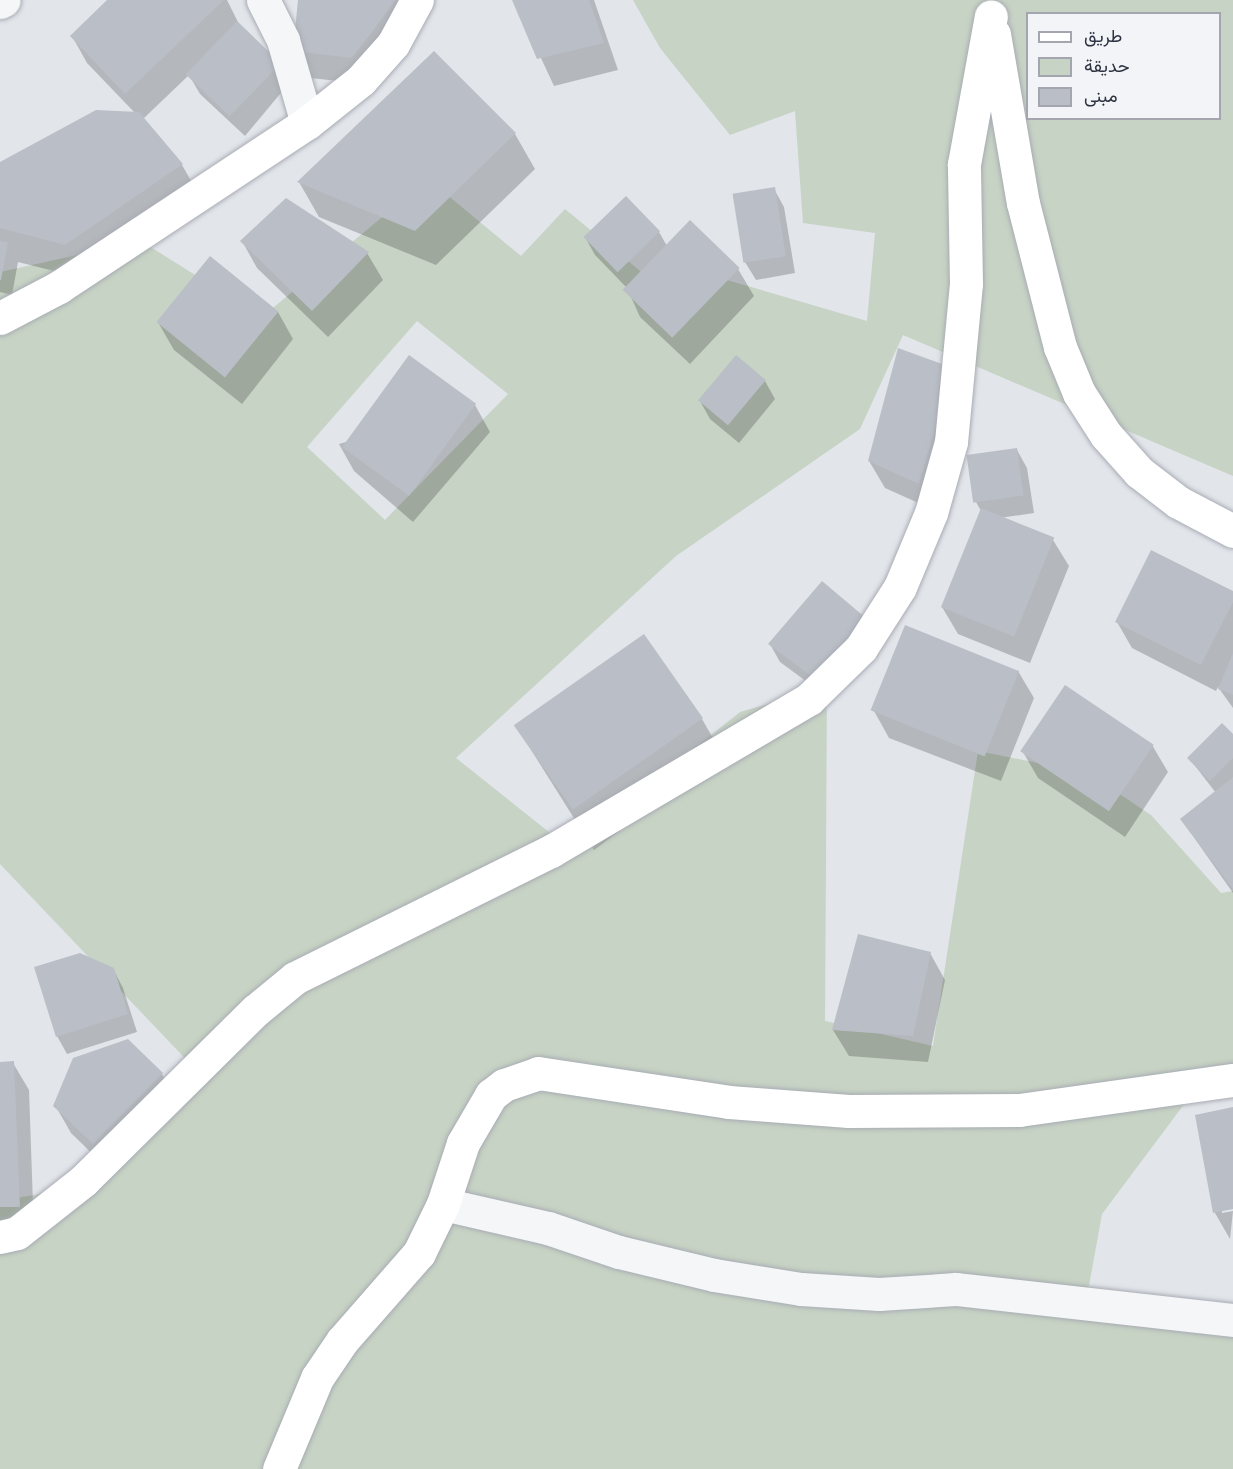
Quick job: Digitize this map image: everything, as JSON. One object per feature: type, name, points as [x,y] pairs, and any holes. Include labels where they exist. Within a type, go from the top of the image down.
[{"type":"street","points":[[263,0],[283,40],[307,123]]},
{"type":"street","points":[[0,318],[59,287],[307,123],[361,80],[385,53],[417,0]]},
{"type":"street","points":[[990,8],[1023,203],[1060,347],[1079,393],[1106,435],[1139,472],[1178,502],[1233,531]]},
{"type":"street","points":[[0,1237],[17,1233],[83,1181],[256,1010],[295,978],[551,851],[809,699],[861,648],[900,587],[931,513],[951,442],[966,284],[964,164],[990,8]]},
{"type":"street","points":[[279,1469],[317,1378],[342,1341],[419,1253],[443,1204],[463,1143],[491,1095],[504,1085],[538,1073],[729,1102],[849,1111],[1019,1110],[1233,1080]]},
{"type":"street","points":[[443,1204],[548,1228],[619,1252],[714,1275],[801,1289],[879,1294],[956,1288],[1233,1320]]},
{"type":"green space","points":[[633,0],[1233,0],[1233,476],[903,335],[860,429],[676,556],[456,758],[569,848],[740,712],[827,687],[825,1021],[933,1046],[978,751],[1088,773],[1151,815],[1221,893],[1233,891],[1233,1074],[1188,1099],[1102,1214],[1088,1291],[1233,1310],[1233,1469],[0,1469],[0,1200],[36,1195],[56,1187],[199,1073],[0,864],[0,272],[141,241],[262,317],[428,179],[521,256],[565,209],[691,313],[727,280],[867,321],[875,233],[803,223],[795,111],[730,135],[660,48]],"holes":[[[417,321],[508,394],[385,520],[307,447]]]},
{"type":"building","points":[[107,0],[224,0],[125,94],[70,36]]},
{"type":"building","points":[[298,0],[396,0],[352,58],[293,51]]},
{"type":"building","points":[[512,0],[589,0],[604,43],[537,59]]},
{"type":"building","points":[[237,21],[281,63],[229,117],[186,74]]},
{"type":"building","points":[[434,51],[516,133],[415,231],[297,182]]},
{"type":"building","points":[[96,110],[139,112],[183,164],[65,245],[0,228],[0,162]]},
{"type":"building","points":[[775,187],[786,256],[743,263],[733,194]]},
{"type":"building","points":[[626,196],[660,231],[618,272],[584,237]]},
{"type":"building","points":[[286,198],[369,252],[312,311],[240,241]]},
{"type":"building","points":[[690,220],[740,268],[672,338],[623,290]]},
{"type":"building","points":[[0,241],[8,242],[1,280],[0,280]]},
{"type":"building","points":[[210,256],[278,311],[225,377],[157,322]]},
{"type":"building","points":[[898,348],[953,368],[919,484],[868,461]]},
{"type":"building","points":[[409,355],[476,404],[409,496],[342,447]]},
{"type":"building","points":[[736,355],[766,380],[728,425],[698,400]]},
{"type":"building","points":[[1017,448],[1024,496],[973,503],[966,455]]},
{"type":"building","points":[[981,508],[1054,538],[1014,637],[941,607]]},
{"type":"building","points":[[1151,550],[1233,591],[1233,602],[1201,665],[1115,622]]},
{"type":"building","points":[[822,581],[867,619],[811,676],[768,644]]},
{"type":"building","points":[[905,625],[1019,671],[985,756],[871,710]]},
{"type":"building","points":[[644,634],[703,718],[573,810],[514,725]]},
{"type":"building","points":[[1233,653],[1233,695],[1218,689]]},
{"type":"building","points":[[1065,685],[1154,745],[1109,811],[1020,751]]},
{"type":"building","points":[[1222,723],[1233,734],[1233,758],[1210,781],[1187,758]]},
{"type":"building","points":[[1233,777],[1233,889],[1180,819]]},
{"type":"building","points":[[858,934],[931,952],[913,1036],[832,1030]]},
{"type":"building","points":[[80,953],[114,968],[128,1014],[56,1037],[34,967]]},
{"type":"building","points":[[128,1039],[163,1073],[93,1144],[53,1106],[73,1058]]},
{"type":"building","points":[[14,1061],[20,1207],[0,1207],[0,1062]]},
{"type":"building","points":[[1233,1107],[1233,1209],[1213,1213],[1195,1115]]}]
